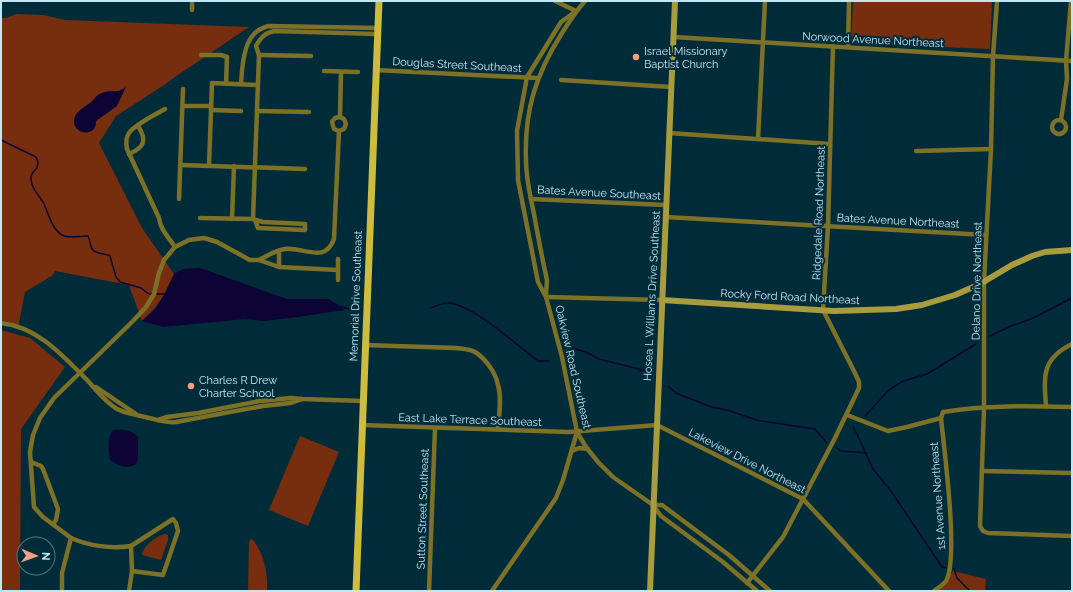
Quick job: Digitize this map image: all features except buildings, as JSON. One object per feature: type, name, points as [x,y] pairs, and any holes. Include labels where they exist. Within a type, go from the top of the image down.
[{"type":"main road","name":"Memorial Drive Southeast","points":[[356,591],[375,70],[379,1]]},
{"type":"street","points":[[192,1],[192,10]]},
{"type":"street","points":[[555,1],[576,10]]},
{"type":"street","name":"Oakview Road Southeast","points":[[585,1],[561,22],[527,77],[517,131],[518,180],[538,282],[546,297],[562,357],[577,432],[598,462],[613,477],[653,505]]},
{"type":"street","name":"Hosea L Williams Drive Southeast","points":[[650,591],[675,1]]},
{"type":"street","points":[[758,139],[765,1]]},
{"type":"street","points":[[848,46],[849,1]]},
{"type":"street","name":"Delano Drive Northeast","points":[[996,1],[991,148],[984,281],[984,408],[981,529],[988,532],[1072,536]]},
{"type":"street","points":[[1061,120],[1067,79],[1066,61],[1071,1]]},
{"type":"street","name":"Oakview Road Southeast","points":[[546,297],[546,280],[531,199],[526,160],[526,132],[530,106],[537,78],[553,46],[576,10]]},
{"type":"street","points":[[241,84],[244,59],[249,43],[253,35],[268,26],[377,31]]},
{"type":"street","points":[[254,220],[259,55],[256,46],[262,36],[274,31],[377,31]]},
{"type":"street","name":"Norwood Avenue Northeast","points":[[674,37],[763,43],[848,46],[1072,61]]},
{"type":"street","points":[[249,43],[256,46]]},
{"type":"street","name":"Ridgedale Road Northeast","points":[[747,583],[783,537],[847,415],[859,388],[859,382],[823,310],[828,226],[833,46]]},
{"type":"street","points":[[202,56],[220,55],[226,57],[226,84]]},
{"type":"street","points":[[259,55],[311,56]]},
{"type":"street","name":"Douglas Street Southeast","points":[[375,70],[537,78]]},
{"type":"street","points":[[324,71],[358,72]]},
{"type":"street","points":[[340,117],[341,72]]},
{"type":"street","points":[[561,80],[672,87]]},
{"type":"street","points":[[209,166],[212,83],[258,85]]},
{"type":"street","points":[[179,200],[183,90]]},
{"type":"street","points":[[183,106],[240,111]]},
{"type":"street","points":[[165,109],[129,132],[127,137],[127,149],[159,218],[162,230],[169,237],[174,247]]},
{"type":"street","points":[[257,111],[309,112]]},
{"type":"street","points":[[339,131],[344,129],[346,124],[344,119],[340,117]]},
{"type":"street","points":[[339,131],[334,129],[332,124],[335,118],[340,117]]},
{"type":"street","points":[[129,154],[140,148],[143,143],[144,137],[138,126]]},
{"type":"street","points":[[259,260],[280,251],[294,248],[316,253],[323,252],[332,245],[334,239],[339,131]]},
{"type":"street","points":[[669,133],[830,144]]},
{"type":"street","points":[[916,151],[991,148]]},
{"type":"street","points":[[180,165],[305,169]]},
{"type":"street","points":[[232,219],[234,166]]},
{"type":"street","name":"Bates Avenue Southeast","points":[[531,199],[666,205]]},
{"type":"street","name":"Bates Avenue Northeast","points":[[666,217],[986,236]]},
{"type":"street","points":[[200,218],[305,224],[305,230]]},
{"type":"street","points":[[132,571],[163,575],[178,531],[176,523],[173,519],[131,546],[120,548],[109,547],[71,538],[43,517],[34,507],[30,462],[32,441],[42,414],[54,398],[133,322],[149,304],[157,287],[161,266],[174,247],[189,240],[204,238],[217,242],[250,260],[259,260],[279,267],[338,270]]},
{"type":"street","name":"Rocky Ford Road Northeast","points":[[662,300],[845,312],[922,305],[955,295],[984,281],[1019,261],[1032,256],[1045,252],[1072,250]]},
{"type":"street","points":[[279,267],[280,251]]},
{"type":"street","points":[[338,259],[338,280]]},
{"type":"street","points":[[546,297],[662,300]]},
{"type":"street","points":[[1,323],[22,328],[34,333],[50,344],[87,381],[137,415],[158,420],[167,417],[260,401],[291,398],[302,400],[363,401]]},
{"type":"street","points":[[1046,406],[1044,383],[1047,368],[1053,357],[1072,344]]},
{"type":"street","points":[[365,345],[456,348],[467,349],[475,352],[490,367],[499,385],[498,429]]},
{"type":"street","points":[[847,415],[888,430],[907,428],[942,418],[943,412],[1006,406],[1072,407]]},
{"type":"street","name":"1st Avenue Northeast","points":[[934,591],[946,580],[951,558],[950,522],[942,418]]},
{"type":"street","name":"East Lake Terrace Southeast","points":[[362,425],[577,432],[657,425]]},
{"type":"street","name":"Lakeview Drive Northeast","points":[[657,425],[803,499],[889,591]]},
{"type":"street","name":"Sutton Street Southeast","points":[[429,591],[435,428]]},
{"type":"street","points":[[492,591],[556,498],[563,480],[577,432]]},
{"type":"street","points":[[572,451],[578,448],[588,449]]},
{"type":"street","points":[[30,462],[41,466],[58,509],[56,520],[53,524]]},
{"type":"street","points":[[982,470],[1072,473]]},
{"type":"street","points":[[653,505],[662,504],[729,555],[770,591]]},
{"type":"street","points":[[653,505],[662,516],[723,562],[757,591]]},
{"type":"street","points":[[62,591],[62,573],[71,538]]},
{"type":"street","points":[[129,591],[132,571],[131,546]]},
{"type":"shaded area","points":[[853,1],[992,1],[990,49],[851,43]]},
{"type":"shaded area","points":[[16,14],[43,15],[65,20],[249,27],[116,116],[99,143],[142,228],[174,274],[161,299],[142,321],[129,285],[55,271],[53,275],[25,292],[18,328],[1,325],[1,18],[6,18]]},
{"type":"shaded area","points":[[126,87],[117,106],[96,121],[93,130],[86,133],[77,129],[74,123],[75,116],[97,95],[104,92],[119,91]]},
{"type":"shaded area","points":[[200,268],[287,299],[329,299],[345,310],[264,321],[245,319],[163,327],[142,321],[155,309],[164,295],[174,274],[183,269]]},
{"type":"shaded area","points":[[1,330],[30,338],[65,367],[21,429],[20,536],[16,536],[16,576],[20,576],[20,591],[1,591]]},
{"type":"shaded area","points":[[113,430],[127,430],[138,437],[138,458],[136,464],[133,466],[126,467],[110,460],[109,440]]},
{"type":"shaded area","points":[[300,436],[339,452],[308,526],[269,510]]},
{"type":"shaded area","points":[[165,534],[168,535],[168,540],[161,560],[142,555],[150,542]]},
{"type":"shaded area","points":[[252,539],[260,550],[267,577],[267,591],[248,591],[249,542]]},
{"type":"shaded area","points":[[953,571],[986,579],[985,591],[939,591]]},
{"type":"waterway","points":[[1,140],[36,157],[38,162],[37,168],[33,172],[31,178],[32,185],[43,202],[56,230],[66,237],[88,236],[93,251],[110,256],[116,277],[120,282],[141,288],[149,294],[152,294]]},
{"type":"waterway","points":[[155,294],[166,294]]},
{"type":"waterway","points":[[990,336],[1031,319],[1072,298]]},
{"type":"waterway","points":[[430,308],[446,303],[458,305],[469,310],[494,326],[538,361],[549,361]]},
{"type":"waterway","points":[[336,305],[355,311],[361,309]]},
{"type":"waterway","points":[[865,416],[889,390],[903,381],[927,374],[976,344]]},
{"type":"waterway","points":[[569,347],[586,352],[599,359],[647,371]]},
{"type":"waterway","points":[[668,386],[676,393],[711,407],[727,410],[756,420],[815,429],[827,443]]},
{"type":"waterway","points":[[853,427],[873,469],[891,491],[942,567],[946,568]]},
{"type":"waterway","points":[[837,448],[841,451],[867,453]]},
{"type":"waterway","points":[[954,569],[957,578],[970,591]]},
{"type":"place","name":"Israel Missionary Baptist Church","points":[[636,57]]},
{"type":"place","name":"Charles R Drew Charter School","points":[[191,386]]}]
